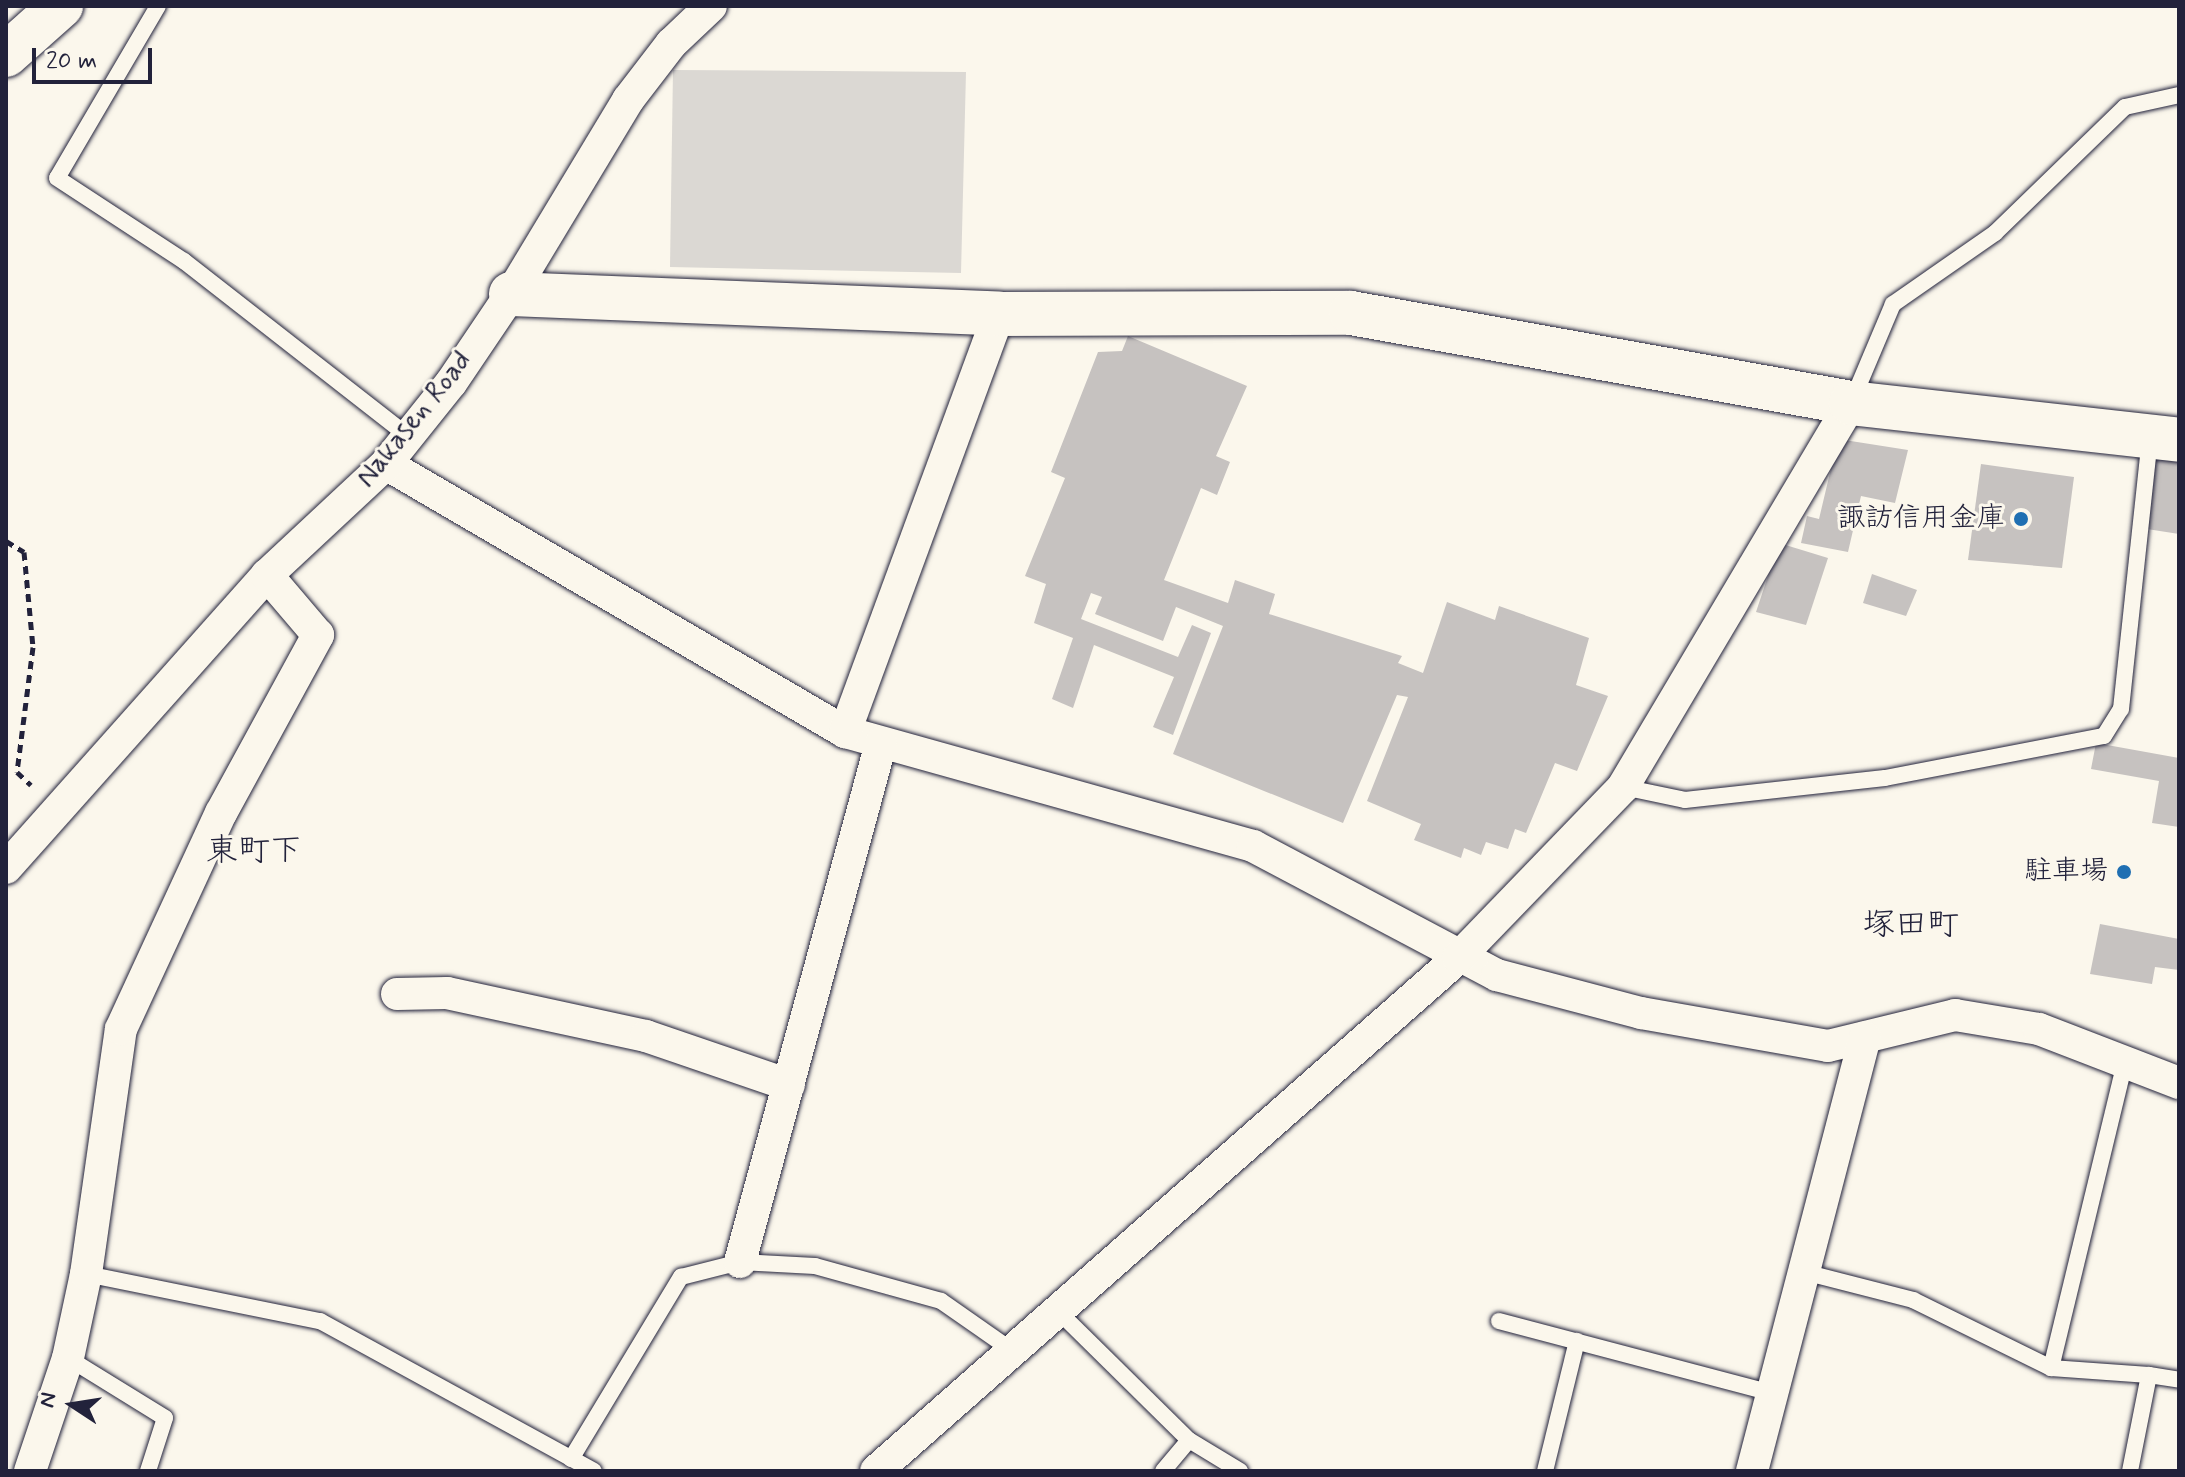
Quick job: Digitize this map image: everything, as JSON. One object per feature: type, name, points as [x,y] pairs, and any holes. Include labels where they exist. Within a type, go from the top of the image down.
[{"type":"main road","points":[[6,55],[61,6]]},
{"type":"main road","points":[[511,294],[999,314],[1351,313],[1851,403],[2164,439]]},
{"type":"street","name":"Nakasen Road","points":[[6,868],[267,575],[386,464],[451,383],[511,294],[628,100],[671,44],[711,6]]},
{"type":"street","points":[[845,732],[999,314]]},
{"type":"street","points":[[876,1471],[1458,958],[1623,787],[1851,403]]},
{"type":"street","points":[[386,464],[475,520],[845,732],[1253,846],[1458,958],[1497,975],[1641,1013],[1828,1046],[1955,1015],[2039,1029],[2179,1083]]},
{"type":"street","points":[[30,1471],[68,1358],[86,1274],[121,1029],[221,813],[318,635],[267,575]]},
{"type":"street","points":[[740,1262],[881,743]]},
{"type":"street","points":[[397,994],[447,993],[646,1036],[789,1085]]},
{"type":"street","points":[[1752,1471],[1865,1038]]},
{"type":"lane","points":[[158,6],[57,178],[184,261],[407,435]]},
{"type":"lane","points":[[1851,403],[1893,304],[1995,233],[2125,107],[2179,95]]},
{"type":"lane","points":[[1623,787],[1685,800],[1885,778],[2104,736],[2121,709],[2164,439]]},
{"type":"lane","points":[[2051,1368],[2125,1062]]},
{"type":"lane","points":[[571,1459],[681,1277],[740,1262],[815,1266],[941,1301],[1014,1352]]},
{"type":"lane","points":[[1804,1272],[1913,1300],[2051,1368],[2179,1380]]},
{"type":"lane","points":[[86,1274],[320,1321],[594,1471]]},
{"type":"lane","points":[[1059,1312],[1189,1440],[1240,1471]]},
{"type":"lane","points":[[1499,1321],[1772,1393]]},
{"type":"lane","points":[[1545,1471],[1577,1341]]},
{"type":"lane","points":[[68,1358],[165,1418],[148,1471]]},
{"type":"lane","points":[[2130,1471],[2149,1375]]},
{"type":"lane","points":[[1163,1471],[1189,1440]]},
{"type":"path","points":[[6,541],[24,552],[33,647],[17,772],[58,810]]},
{"type":"shaded area","points":[[673,70],[966,72],[961,273],[670,267]]},
{"type":"building","points":[[1128,336],[1247,386],[1216,456],[1230,462],[1217,495],[1201,488],[1164,580],[1228,603],[1235,580],[1275,594],[1269,614],[1402,656],[1398,663],[1423,673],[1447,602],[1495,620],[1499,606],[1589,638],[1576,685],[1608,696],[1577,771],[1555,763],[1526,833],[1515,829],[1508,849],[1486,842],[1481,855],[1464,848],[1461,858],[1414,840],[1421,824],[1367,801],[1408,697],[1397,695],[1343,823],[1173,754],[1223,626],[1176,607],[1163,641],[1095,614],[1102,597],[1091,593],[1081,619],[1178,657],[1192,625],[1211,633],[1173,735],[1153,727],[1174,677],[1094,645],[1073,708],[1052,699],[1073,638],[1034,623],[1046,584],[1025,576],[1065,478],[1051,472],[1098,352],[1122,351]]},
{"type":"building","points":[[1838,439],[1908,450],[1895,503],[1861,496],[1848,552],[1801,543],[1807,516],[1819,519]]},
{"type":"building","points":[[2156,455],[2179,457],[2179,534],[2147,529]]},
{"type":"building","name":"諏訪信用金庫","points":[[1981,464],[2074,477],[2062,568],[1968,560]]},
{"type":"building","points":[[1779,543],[1828,558],[1806,625],[1756,612]]},
{"type":"building","points":[[1872,574],[1917,590],[1906,616],[1863,603]]},
{"type":"building","points":[[2096,743],[2179,758],[2179,827],[2152,823],[2159,781],[2091,769]]},
{"type":"building","points":[[2100,924],[2179,939],[2179,970],[2155,967],[2152,984],[2090,974]]},
{"type":"place","name":"諏訪信用金庫","points":[[2021,519]]},
{"type":"place","name":"駐車場","points":[[2124,872]]},
{"type":"district","name":"東町下","points":[[254,851]]},
{"type":"district","name":"塚田町","points":[[1911,925]]}]
